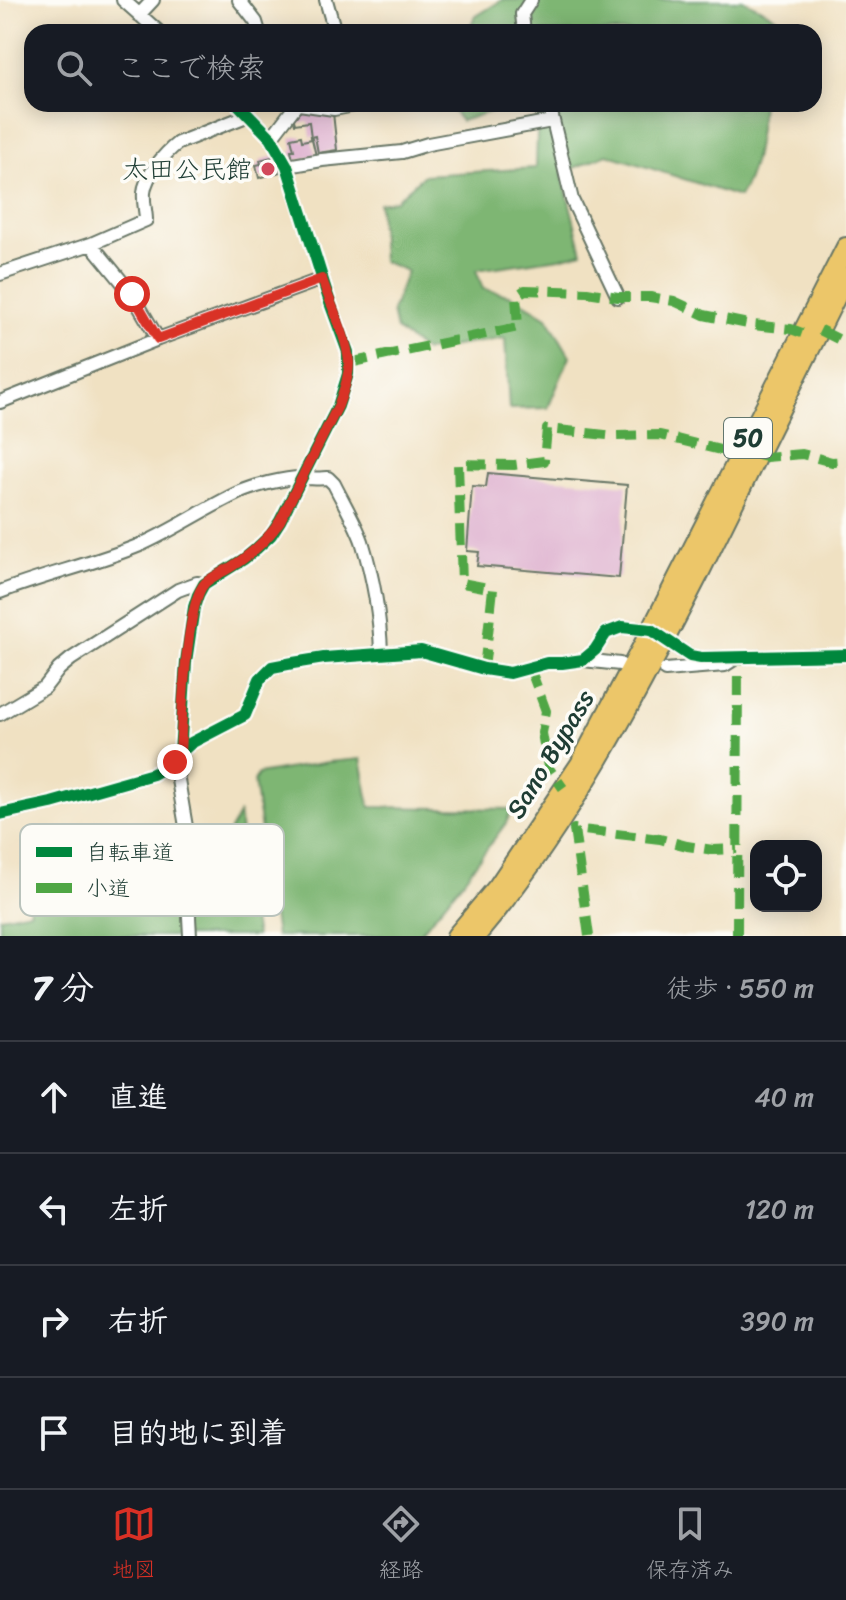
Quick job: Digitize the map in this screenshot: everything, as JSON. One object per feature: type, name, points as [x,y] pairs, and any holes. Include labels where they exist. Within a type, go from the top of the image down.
[{"type":"highway","name":"Sano Bypass","points":[[476,936],[561,820],[645,680],[658,635],[846,247]]},
{"type":"highway","name":"Sano Bypass","points":[[456,936],[498,886],[580,764],[658,635],[846,277]]},
{"type":"street","points":[[123,0],[150,24]]},
{"type":"street","points":[[139,15],[153,0]]},
{"type":"street","points":[[239,0],[257,24]]},
{"type":"street","points":[[326,0],[333,24]]},
{"type":"street","points":[[523,24],[522,14],[531,0]]},
{"type":"street","points":[[187,824],[178,757],[194,607],[204,584],[244,559],[271,535],[338,406],[348,374],[348,352],[287,166],[271,138],[246,112]]},
{"type":"street","points":[[271,138],[292,112]]},
{"type":"street","points":[[550,112],[572,200],[618,297]]},
{"type":"street","points":[[0,274],[91,244],[146,220],[146,185],[169,151],[178,143],[249,115]]},
{"type":"street","points":[[287,166],[402,152],[428,144],[552,121]]},
{"type":"street","points":[[91,244],[132,294],[158,339]]},
{"type":"street","points":[[0,402],[158,339],[322,279]]},
{"type":"street","points":[[0,592],[141,544],[239,493],[277,482],[328,478],[361,538],[373,582],[381,653]]},
{"type":"street","points":[[0,714],[45,687],[71,659],[178,590],[197,583],[204,584]]},
{"type":"street","points":[[583,660],[595,650],[606,633],[622,627],[658,635],[690,656],[701,658],[846,655]]},
{"type":"street","points":[[0,814],[153,774],[178,757],[191,743],[245,715],[260,679],[272,667],[324,658],[421,651],[510,673],[547,663],[583,660],[620,664]]},
{"type":"street","points":[[665,670],[725,665],[738,657]]},
{"type":"street","points":[[189,916],[190,936]]},
{"type":"green space","points":[[502,0],[742,0],[774,16],[783,24],[471,24],[475,17]]},
{"type":"green space","points":[[454,112],[490,112],[461,121]]},
{"type":"green space","points":[[538,112],[761,112],[753,164],[739,197],[607,154],[562,173],[582,252],[476,270],[483,289],[512,296],[547,317],[570,356],[548,408],[509,409],[505,338],[425,351],[396,330],[392,311],[407,271],[382,261],[379,203],[396,200],[424,175],[536,168]]},
{"type":"green space","points":[[361,759],[370,807],[512,809],[506,823],[418,936],[276,936],[273,916],[284,916],[284,824],[260,824],[254,781],[258,774]]},
{"type":"green space","points":[[20,913],[20,916],[252,916],[256,936],[0,936],[0,917]]},
{"type":"building","points":[[300,112],[333,113],[337,150],[318,153],[309,122],[295,124],[293,116]]},
{"type":"building","points":[[301,136],[302,141],[312,139],[316,156],[293,161],[291,138]]},
{"type":"building","name":"太田公民館","points":[[276,156],[280,172],[259,178],[256,165],[261,164],[260,160]]},
{"type":"building","points":[[488,473],[627,485],[619,578],[477,566],[479,552],[467,551],[472,486],[486,487]]},
{"type":"marked path","points":[[349,363],[518,327],[516,296],[525,290],[650,297],[674,301],[704,315],[802,333]]},
{"type":"marked path","points":[[820,330],[846,343]]},
{"type":"marked path","points":[[484,669],[493,589],[462,583],[458,464],[514,465],[544,461],[547,429],[616,436],[660,435],[740,455]]},
{"type":"marked path","points":[[758,455],[802,454],[832,462],[846,461]]},
{"type":"marked path","points":[[737,936],[738,657]]},
{"type":"marked path","points":[[530,668],[546,711],[542,733],[548,767],[563,788]]},
{"type":"marked path","points":[[589,936],[574,829],[660,839],[713,850],[737,849]]},
{"type":"cycle path","points":[[0,814],[153,774],[175,762],[180,753],[186,662],[198,595],[204,584],[244,559],[271,535],[338,406],[348,374],[348,352],[287,166],[271,138],[246,112]]},
{"type":"cycle path","points":[[180,753],[191,743],[245,715],[260,679],[272,667],[324,658],[421,651],[510,673],[547,663],[583,660],[595,650],[606,633],[622,627],[651,630],[690,656],[701,658],[846,655]]},
{"type":"place","name":"太田公民館","points":[[268,169]]},
{"type":"route","points":[[132,294],[158,339],[322,279],[348,352],[348,374],[338,406],[280,521],[256,549],[204,584],[198,595],[186,662],[180,753],[175,762]]}]
